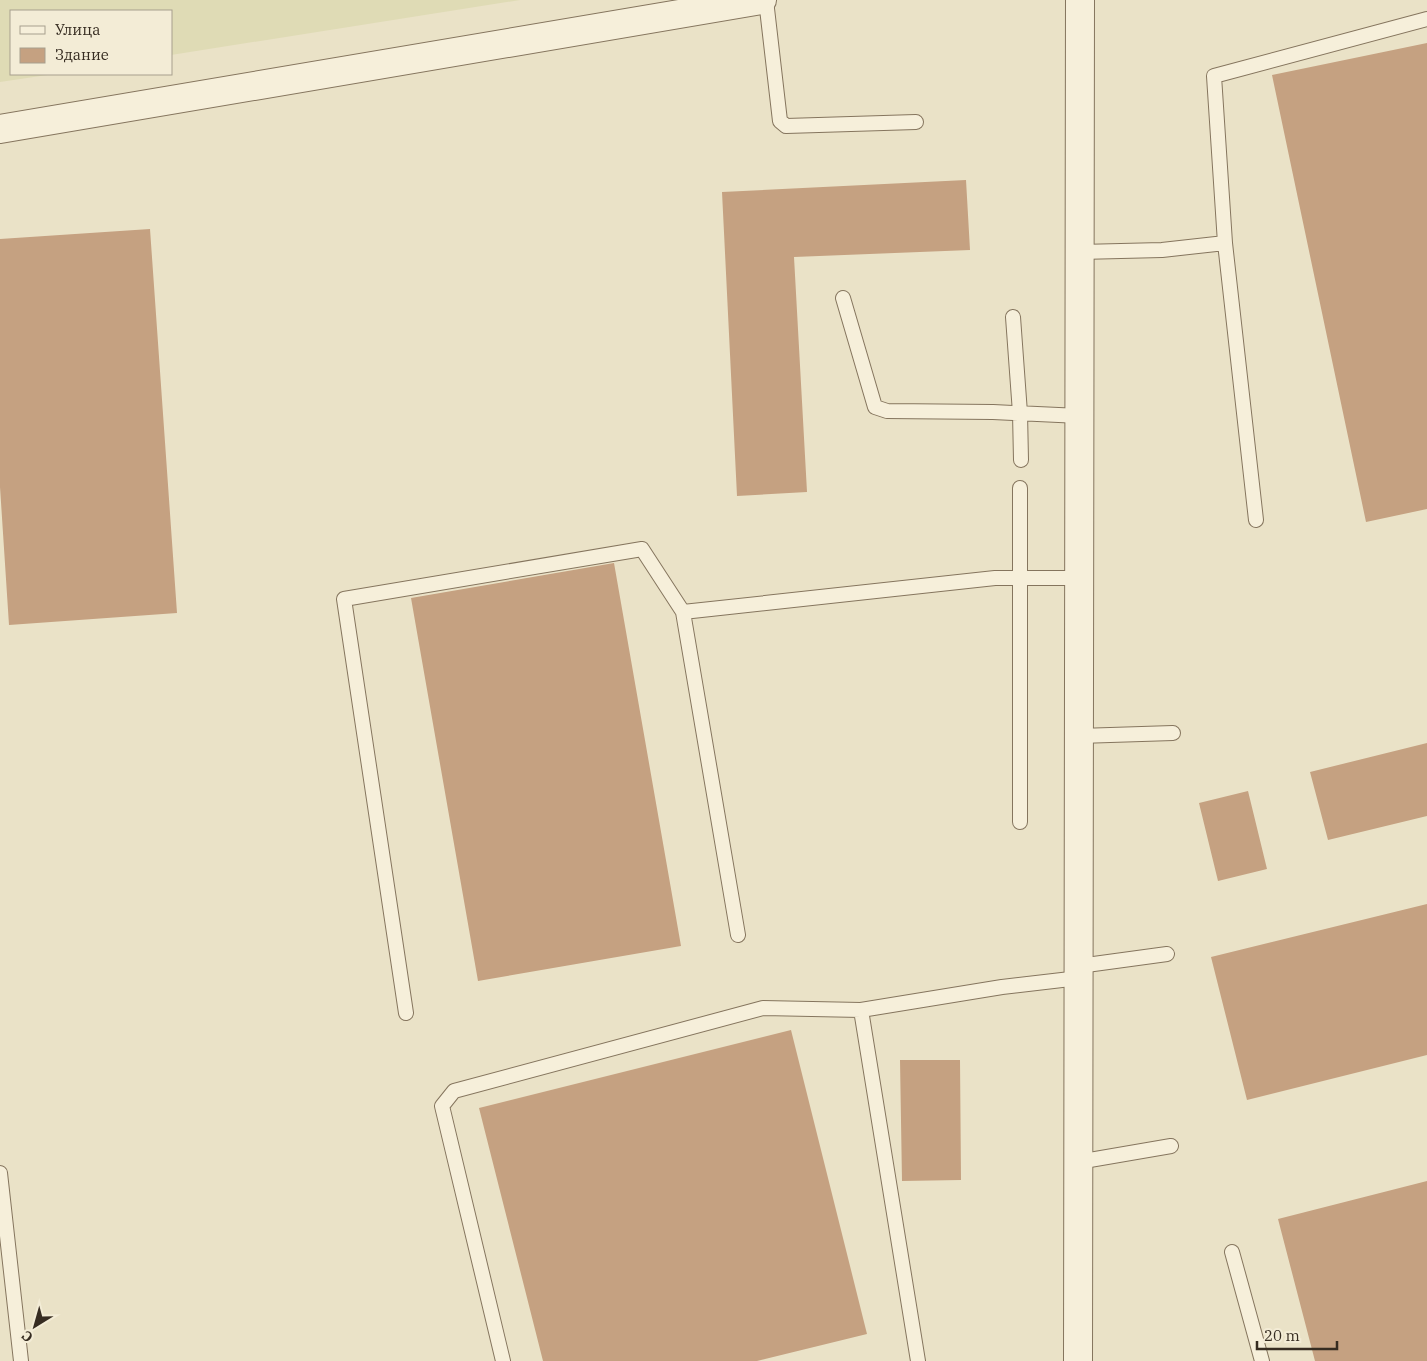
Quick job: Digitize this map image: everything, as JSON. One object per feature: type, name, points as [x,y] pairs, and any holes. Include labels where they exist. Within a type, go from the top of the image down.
[{"type":"street","points":[[0,129],[762,0]]},
{"type":"street","points":[[1078,1361],[1080,0]]},
{"type":"lane","points":[[766,0],[780,121],[786,126],[916,122]]},
{"type":"lane","points":[[1256,520],[1225,243],[1214,76],[1427,19]]},
{"type":"lane","points":[[1080,252],[1162,250],[1225,243]]},
{"type":"lane","points":[[844,298],[875,406],[887,411],[1080,416]]},
{"type":"lane","points":[[1013,317],[1020,413],[1021,460]]},
{"type":"lane","points":[[1020,488],[1020,822]]},
{"type":"lane","points":[[406,1013],[344,598],[642,549],[683,612],[738,935]]},
{"type":"lane","points":[[683,612],[995,578],[1079,578]]},
{"type":"lane","points":[[1079,736],[1173,733]]},
{"type":"lane","points":[[503,1361],[442,1106],[454,1090],[763,1008],[861,1010],[1002,987],[1167,954]]},
{"type":"lane","points":[[861,1010],[918,1361]]},
{"type":"lane","points":[[1078,1162],[1171,1146]]},
{"type":"lane","points":[[0,1173],[21,1361]]},
{"type":"lane","points":[[1232,1252],[1262,1361]]},
{"type":"shaded area","points":[[0,0],[520,0],[172,55],[172,10],[10,10],[10,75],[47,75],[0,82]]},
{"type":"building","points":[[1427,43],[1427,509],[1366,522],[1272,75]]},
{"type":"building","points":[[966,180],[970,250],[794,257],[807,492],[737,496],[722,192]]},
{"type":"building","points":[[150,229],[177,613],[9,625],[0,487],[0,239]]},
{"type":"building","points":[[614,563],[681,946],[478,981],[411,598]]},
{"type":"building","points":[[1427,743],[1427,816],[1328,840],[1310,772]]},
{"type":"building","points":[[1248,791],[1267,869],[1218,881],[1199,803]]},
{"type":"building","points":[[1427,904],[1427,1055],[1247,1100],[1211,957]]},
{"type":"building","points":[[791,1030],[867,1334],[757,1361],[543,1361],[479,1108]]},
{"type":"building","points":[[900,1060],[960,1060],[961,1180],[902,1181]]},
{"type":"building","points":[[1427,1181],[1427,1361],[1315,1361],[1278,1219]]}]
